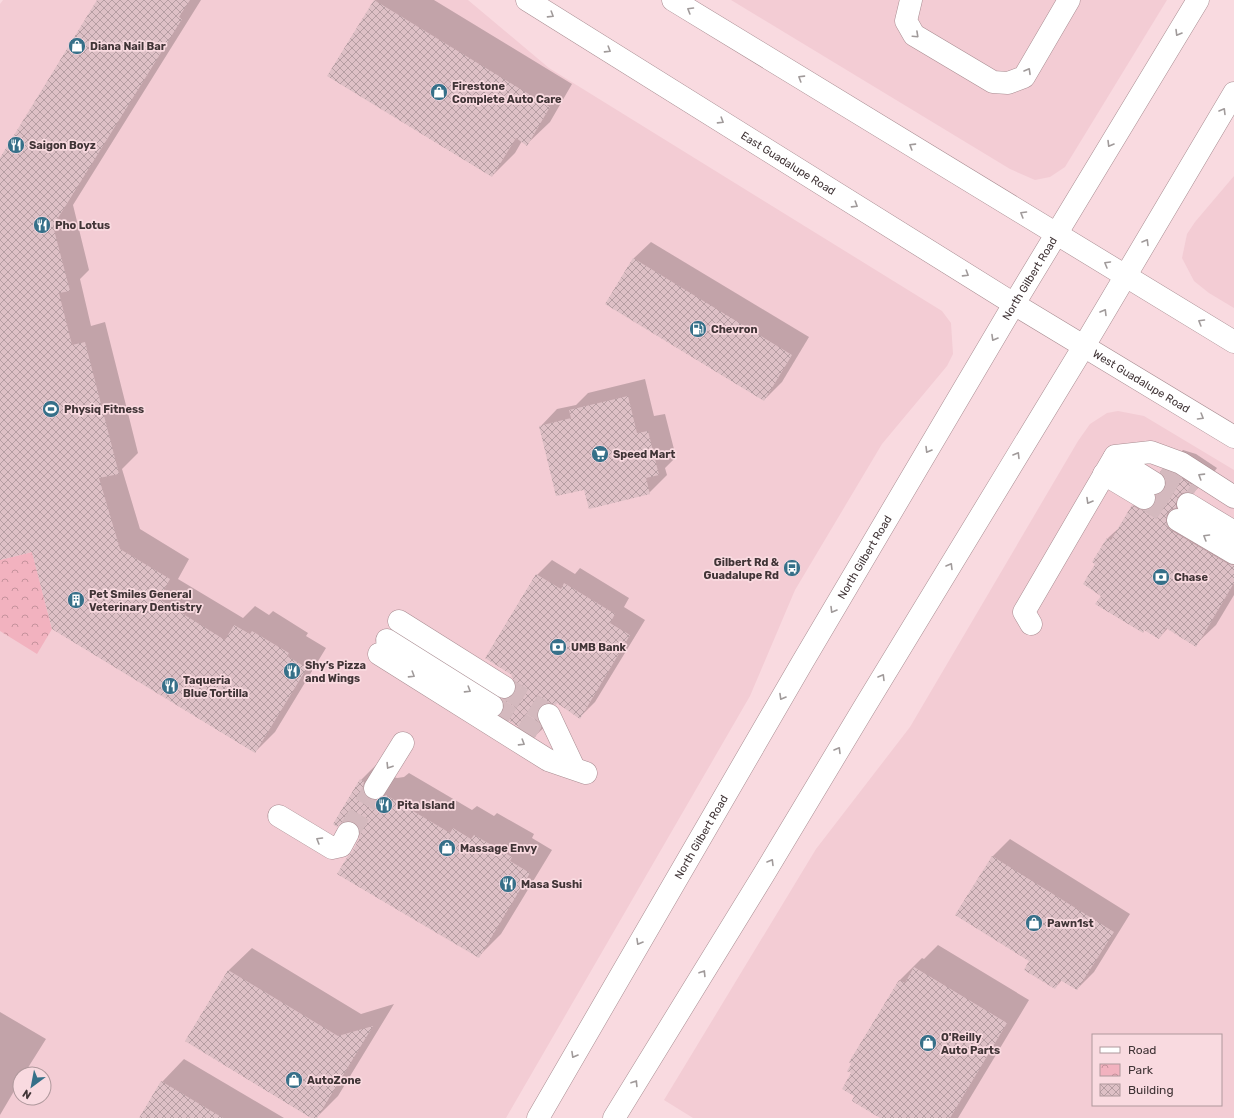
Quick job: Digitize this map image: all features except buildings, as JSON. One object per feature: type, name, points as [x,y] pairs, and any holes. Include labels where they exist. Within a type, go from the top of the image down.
[{"type":"main road","name":"East Guadalupe Road","points":[[527,0],[1049,325]]},
{"type":"main road","points":[[673,0],[1234,342]]},
{"type":"main road","points":[[910,0],[906,21],[914,35],[992,82],[1008,83],[1024,77],[1069,0]]},
{"type":"main road","name":"North Gilbert Road","points":[[538,1118],[802,663],[1014,304],[1198,0]]},
{"type":"main road","points":[[614,1118],[760,881],[862,710],[1084,346],[1234,93]]},
{"type":"main road","name":"West Guadalupe Road","points":[[1049,325],[1234,437]]},
{"type":"main road","points":[[1031,624],[1024,612],[1115,456],[1151,452],[1181,463],[1234,497]]},
{"type":"main road","points":[[1109,466],[1153,483],[1136,454]]},
{"type":"main road","points":[[1188,505],[1234,514]]},
{"type":"main road","points":[[1188,505],[1234,532]]},
{"type":"main road","points":[[1188,505],[1234,554]]},
{"type":"main road","points":[[399,622],[504,687]]},
{"type":"main road","points":[[492,706],[383,647],[548,760],[580,770]]},
{"type":"main road","points":[[549,715],[580,770]]},
{"type":"main road","points":[[537,734],[580,770]]},
{"type":"main road","points":[[375,788],[403,743]]},
{"type":"main road","points":[[279,816],[332,848],[341,846],[348,833]]},
{"type":"shaded area","points":[[3,0],[468,0],[549,68],[942,311],[951,323],[953,354],[947,366],[882,444],[795,590],[750,696],[506,1118],[0,1118],[0,4]]},
{"type":"shaded area","points":[[731,0],[1167,0],[1065,167],[1050,177],[1035,180],[1010,169]]},
{"type":"shaded area","points":[[1234,176],[1234,308],[1209,293],[1194,281],[1182,258],[1187,234],[1195,222]]},
{"type":"shaded area","points":[[1118,411],[1144,416],[1234,470],[1234,1118],[693,1118],[664,1100],[816,849],[910,727],[1078,441],[1090,424],[1107,413]]},
{"type":"green space","points":[[32,552],[52,629],[37,654],[0,631],[0,560]]},
{"type":"tunnel","points":[[1162,469],[1196,490]]},
{"type":"tunnel","points":[[1154,483],[1188,504]]},
{"type":"tunnel","points":[[1144,498],[1178,520]]},
{"type":"tunnel","points":[[504,687],[549,715]]},
{"type":"tunnel","points":[[492,706],[537,734]]},
{"type":"tunnel","points":[[348,833],[375,788]]},
{"type":"place","name":"Diana Nail Bar","points":[[77,46]]},
{"type":"place","name":"Firestone Complete Auto Care","points":[[439,92]]},
{"type":"place","name":"Saigon Boyz","points":[[16,145]]},
{"type":"place","name":"Pho Lotus","points":[[42,225]]},
{"type":"place","name":"Chevron","points":[[698,329]]},
{"type":"place","name":"Physiq Fitness","points":[[51,409]]},
{"type":"place","name":"Speed Mart","points":[[600,454]]},
{"type":"place","name":"Gilbert Rd & Guadalupe Rd","points":[[792,568]]},
{"type":"place","name":"Chase","points":[[1161,577]]},
{"type":"place","name":"Pet Smiles General Veterinary Dentistry","points":[[76,600]]},
{"type":"place","name":"UMB Bank","points":[[558,647]]},
{"type":"place","name":"Shy’s Pizza and Wings","points":[[292,671]]},
{"type":"place","name":"Taqueria Blue Tortilla","points":[[170,686]]},
{"type":"place","name":"Pita Island","points":[[384,805]]},
{"type":"place","name":"Massage Envy","points":[[447,848]]},
{"type":"place","name":"Masa Sushi","points":[[508,884]]},
{"type":"place","name":"Pawn1st","points":[[1034,923]]},
{"type":"place","name":"O'Reilly Auto Parts","points":[[928,1043]]},
{"type":"place","name":"AutoZone","points":[[294,1080]]}]
